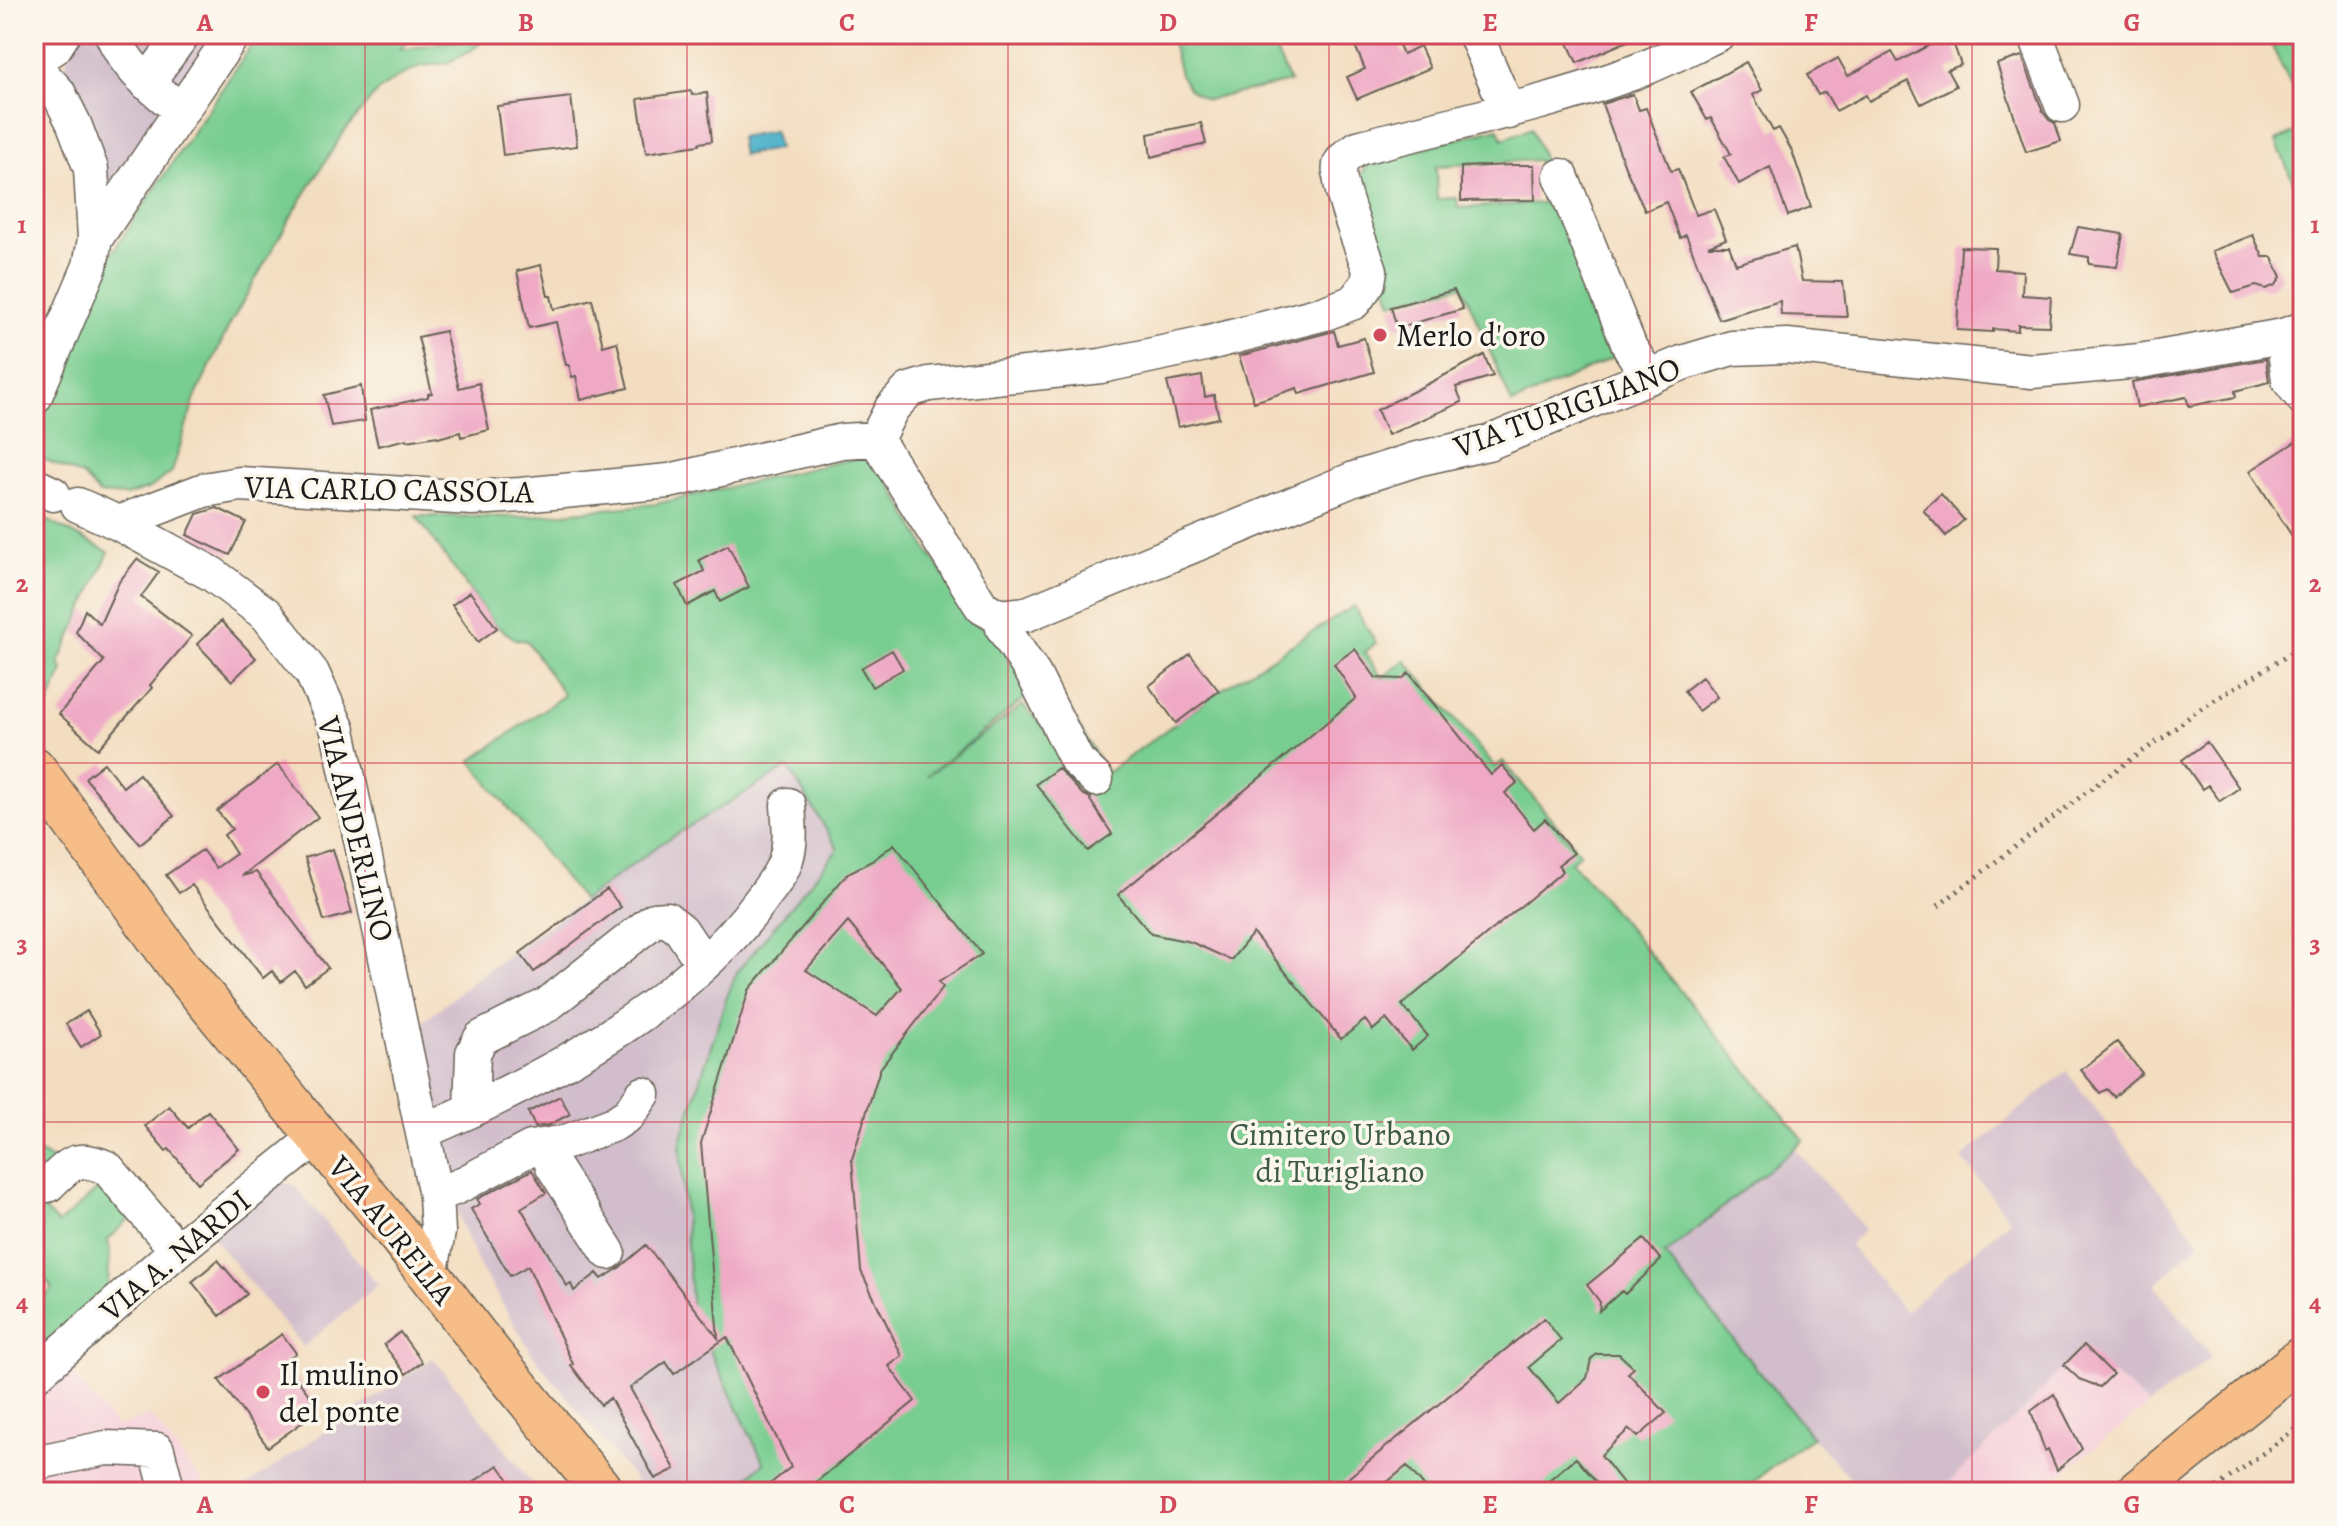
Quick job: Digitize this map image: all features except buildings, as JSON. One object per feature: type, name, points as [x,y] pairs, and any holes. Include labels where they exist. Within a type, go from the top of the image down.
[{"type":"main road","name":"VIA AURELIA","points":[[34,768],[180,968],[603,1492]]},
{"type":"main road","name":"VIA AURELIA","points":[[34,814],[180,968]]},
{"type":"main road","points":[[2137,1492],[2303,1357]]},
{"type":"street","points":[[34,58],[54,48],[63,34]]},
{"type":"street","points":[[112,34],[118,49],[140,78],[181,111]]},
{"type":"street","points":[[147,83],[183,34]]},
{"type":"street","points":[[95,239],[233,34]]},
{"type":"street","points":[[1475,34],[1509,112]]},
{"type":"street","points":[[1096,779],[1077,761],[1034,675],[1003,628],[1000,617],[982,607],[876,439],[892,408],[909,390],[919,387],[1101,366],[1205,344],[1325,313],[1354,302],[1368,283],[1370,270],[1340,181],[1340,165],[1347,156],[1358,148],[1509,112],[1634,73],[1718,34]]},
{"type":"street","points":[[2035,34],[2062,105]]},
{"type":"street","points":[[34,66],[58,92],[87,158],[92,181],[95,239],[90,266],[34,398]]},
{"type":"street","points":[[1561,176],[1630,348],[1649,377]]},
{"type":"street","name":"VIA TURIGLIANO","points":[[1000,617],[1027,614],[1354,479],[1417,459],[1488,443],[1682,363],[1732,348],[1787,346],[2032,371],[2140,361],[2293,332],[2289,380],[2303,398]]},
{"type":"street","name":"VIA CARLO CASSOLA","points":[[118,523],[204,490],[240,484],[472,498],[521,495],[669,481],[842,441],[876,439]]},
{"type":"street","name":"VIA ANDERLINO","points":[[55,495],[118,523],[212,574],[267,615],[312,673],[338,730],[424,1131],[436,1195],[438,1232],[430,1276]]},
{"type":"street","points":[[424,1131],[471,1110],[598,1042],[652,1008],[703,963],[740,929],[786,862],[790,842],[788,805]]},
{"type":"street","points":[[471,1110],[473,1053],[481,1038],[547,1005],[654,920],[667,919],[681,930],[703,963]]},
{"type":"street","points":[[436,1195],[531,1148],[566,1142],[614,1124],[629,1114],[643,1094]]},
{"type":"street","name":"VIA A. NARDI","points":[[34,1376],[177,1250],[317,1137]]},
{"type":"street","points":[[547,1146],[553,1166],[608,1252]]},
{"type":"street","points":[[48,1185],[70,1164],[79,1160],[93,1161],[107,1168],[177,1250]]},
{"type":"street","points":[[34,1463],[106,1448],[157,1450],[168,1492]]},
{"type":"path","points":[[1938,906],[2197,711],[2303,646]]},
{"type":"path","points":[[2210,1492],[2303,1424]]},
{"type":"shaded area","points":[[78,34],[211,34],[109,196],[66,75],[66,61]]},
{"type":"shaded area","points":[[788,766],[838,850],[737,972],[692,1314],[764,1463],[731,1492],[645,1492],[535,1358],[480,1267],[462,1227],[450,1184],[417,1026],[489,969],[662,843]]},
{"type":"shaded area","points":[[2066,1071],[2200,1242],[2155,1285],[2211,1357],[2149,1405],[2084,1345],[1939,1492],[1863,1492],[1812,1437],[1665,1255],[1794,1148],[1865,1229],[1849,1245],[1905,1312],[2010,1220],[1962,1158]]},
{"type":"shaded area","points":[[273,1180],[293,1184],[378,1285],[303,1347],[209,1233]]},
{"type":"shaded area","points":[[2084,1345],[2149,1405],[2038,1492],[1939,1492],[2028,1405]]},
{"type":"shaded area","points":[[433,1358],[539,1492],[237,1492]]},
{"type":"shaded area","points":[[62,1363],[117,1427],[150,1415],[210,1492],[34,1492],[34,1389]]},
{"type":"green space","points":[[259,34],[413,34],[400,50],[489,34],[471,51],[447,63],[421,66],[398,77],[376,93],[343,133],[229,326],[195,398],[172,472],[150,488],[126,496],[99,494],[83,476],[34,455],[34,439],[105,263]]},
{"type":"green space","points":[[1170,34],[1268,34],[1290,82],[1207,100],[1190,90],[1180,74]]},
{"type":"green space","points":[[2266,34],[2303,34],[2303,110]]},
{"type":"green space","points":[[1498,128],[1503,139],[1531,128],[1553,181],[1542,183],[1538,160],[1436,166],[1437,199],[1457,198],[1458,208],[1542,203],[1546,192],[1557,192],[1623,353],[1512,404],[1462,285],[1392,303],[1355,183],[1370,162]]},
{"type":"green space","points":[[2303,128],[2303,206],[2276,141]]},
{"type":"green space","name":"Cimitero Urbano di Turigliano","points":[[865,458],[881,467],[928,551],[977,624],[1002,640],[1034,691],[927,776],[1023,705],[1046,730],[1073,717],[1107,773],[1219,691],[1354,606],[1376,643],[1365,652],[1382,678],[1405,660],[1495,767],[1503,761],[1580,853],[1571,862],[1804,1140],[1665,1255],[1812,1437],[1739,1492],[731,1492],[764,1463],[692,1314],[680,1144],[737,972],[838,849],[788,767],[662,843],[583,901],[471,761],[564,695],[527,641],[515,639],[494,624],[416,516],[521,517],[656,504]]},
{"type":"green space","points":[[43,518],[109,552],[59,663],[63,670],[37,732],[34,731],[34,541]]},
{"type":"green space","points":[[34,1149],[57,1163],[37,1201],[58,1224],[106,1182],[134,1214],[108,1240],[108,1296],[34,1363],[34,1306],[53,1288],[34,1267]]},
{"type":"water","points":[[774,131],[778,149],[742,155],[739,137]]},
{"type":"place","name":"Merlo d'oro","points":[[1380,335]]},
{"type":"place","name":"Il mulino del ponte","points":[[263,1392]]}]
